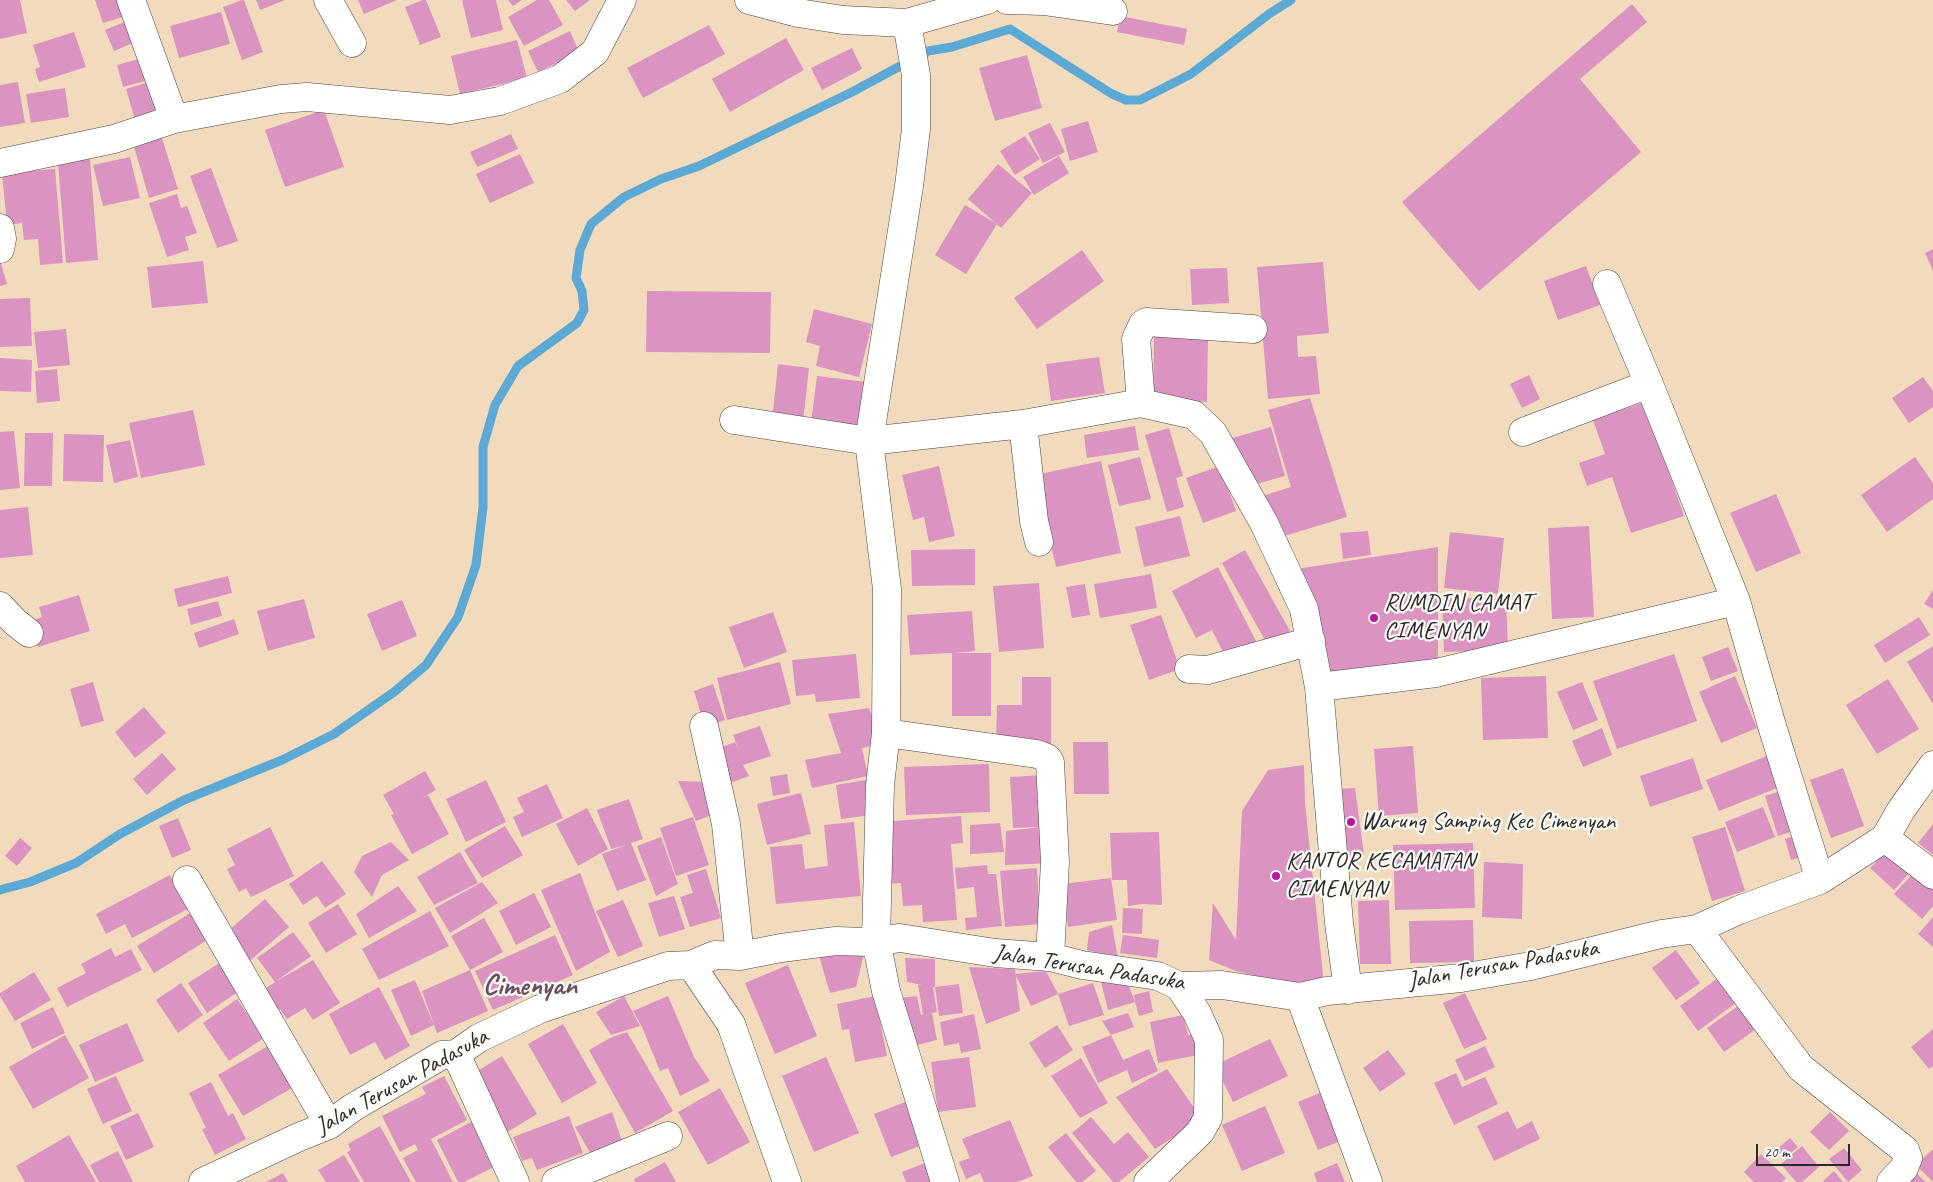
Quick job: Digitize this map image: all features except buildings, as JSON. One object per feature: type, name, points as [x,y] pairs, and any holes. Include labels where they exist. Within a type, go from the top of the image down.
[{"type":"street","points":[[131,0],[174,119]]},
{"type":"street","points":[[328,0],[352,43]]},
{"type":"street","points":[[0,163],[114,139],[174,119],[281,99],[307,97],[450,110],[500,100],[560,80],[595,52],[622,0]]},
{"type":"street","points":[[749,0],[798,13],[843,20],[907,23],[988,0]]},
{"type":"street","points":[[1007,0],[1044,1],[1113,11]]},
{"type":"street","points":[[907,23],[916,75],[916,129],[909,186],[869,441],[887,589],[886,733],[880,786],[876,940],[886,992],[945,1182]]},
{"type":"street","points":[[0,228],[2,239],[0,249]]},
{"type":"street","points":[[1607,284],[1736,601],[1772,726],[1820,880]]},
{"type":"street","points":[[1140,403],[1136,338],[1142,324],[1146,322],[1253,328]]},
{"type":"street","points":[[1523,432],[1649,384]]},
{"type":"street","points":[[734,420],[869,441],[1023,424],[1140,403],[1194,416],[1213,433],[1264,523],[1304,609],[1319,687],[1339,923],[1348,990]]},
{"type":"street","points":[[1023,424],[1034,521],[1039,542]]},
{"type":"street","points":[[1319,687],[1436,673],[1736,601]]},
{"type":"street","points":[[0,606],[28,633]]},
{"type":"street","points":[[1189,670],[1208,670],[1311,641]]},
{"type":"street","points":[[704,726],[726,824],[740,956]]},
{"type":"street","points":[[886,733],[1037,754],[1047,758],[1050,762],[1055,862],[1050,957]]},
{"type":"street","name":"Jalan Terusan Padasuka","points":[[203,1182],[329,1125],[352,1108],[442,1054],[456,1054],[479,1038],[540,1009],[668,966],[690,965],[715,955],[740,956],[781,948],[836,941],[900,938],[995,953],[1050,957],[1082,965],[1158,976],[1179,986],[1222,985],[1300,996],[1327,991],[1470,976],[1530,966],[1661,934],[1697,928],[1820,880],[1885,838],[1933,765]]},
{"type":"street","points":[[1885,838],[1933,875]]},
{"type":"street","points":[[186,880],[329,1125]]},
{"type":"street","points":[[1697,928],[1801,1068],[1905,1150],[1908,1158],[1904,1168],[1891,1182]]},
{"type":"street","points":[[690,965],[731,1024],[787,1182]]},
{"type":"street","points":[[1148,1182],[1200,1132],[1208,1118],[1209,1040],[1197,1013],[1179,986]]},
{"type":"street","points":[[1300,996],[1368,1182]]},
{"type":"street","points":[[456,1054],[515,1182]]},
{"type":"street","points":[[556,1182],[668,1136]]},
{"type":"waterway","points":[[0,890],[30,882],[76,863],[120,834],[184,800],[282,760],[334,734],[394,692],[426,665],[458,617],[476,565],[483,507],[483,447],[495,405],[518,366],[577,323],[584,310],[582,291],[576,278],[580,250],[591,224],[624,197],[661,179],[699,166],[852,92],[928,51],[952,47],[1010,29],[1112,94],[1126,100],[1140,100],[1191,74],[1269,14],[1291,0]]},
{"type":"place","name":"RUMDIN CAMAT CIMENYAN","points":[[1374,618]]},
{"type":"place","name":"Warung Samping Kec Cimenyan","points":[[1351,822]]},
{"type":"place","name":"KANTOR KECAMATAN CIMENYAN","points":[[1276,876]]},
{"type":"district","name":"Cimenyan","points":[[530,986]]}]
